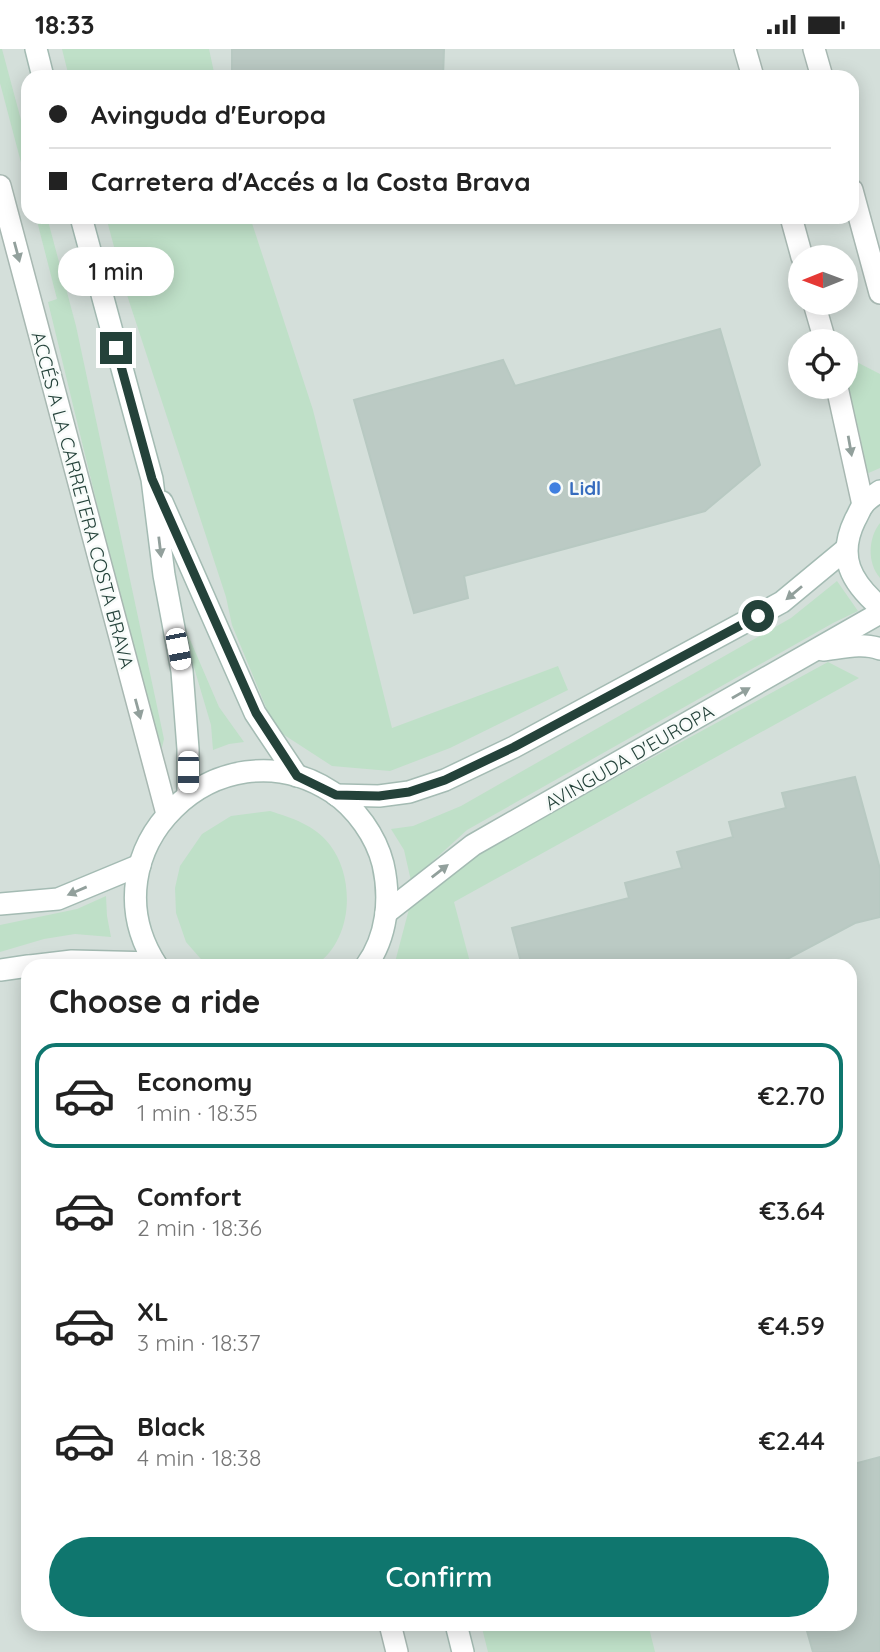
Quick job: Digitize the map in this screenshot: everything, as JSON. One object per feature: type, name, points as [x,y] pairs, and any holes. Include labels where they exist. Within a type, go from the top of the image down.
[{"type":"street","points":[[36,49],[41,70]]},
{"type":"street","points":[[745,49],[751,70]]},
{"type":"street","points":[[814,49],[820,70]]},
{"type":"street","name":"ACCÉS A LA CARRETERA COSTA BRAVA","points":[[0,186],[167,814]]},
{"type":"street","points":[[859,216],[880,293]]},
{"type":"street","points":[[83,224],[152,479],[164,575],[183,671],[188,750],[187,795]]},
{"type":"street","points":[[793,224],[799,245]]},
{"type":"street","points":[[840,399],[863,505]]},
{"type":"street","points":[[152,479],[256,713],[297,776]]},
{"type":"street","points":[[880,491],[863,505],[849,532],[846,549],[850,570],[861,590],[880,607]]},
{"type":"street","points":[[336,795],[379,796],[409,792],[445,780],[514,747],[782,603],[846,549]]},
{"type":"street","name":"AVINGUDA D'EUROPA","points":[[386,913],[473,845],[880,613]]},
{"type":"street","points":[[814,651],[873,646],[880,649]]},
{"type":"street","points":[[153,959],[137,915],[136,890],[146,847],[167,814],[187,795],[218,779],[263,771],[297,776],[336,795],[363,822],[377,847],[386,884],[386,913],[380,939],[370,959]]},
{"type":"street","points":[[0,904],[58,899],[140,865]]},
{"type":"street","points":[[0,970],[21,967]]},
{"type":"street","points":[[392,1631],[397,1652]]},
{"type":"street","points":[[458,1631],[463,1652]]},
{"type":"shaded area","points":[[0,49],[880,49],[880,1652],[0,1652]]},
{"type":"green space","points":[[2,49],[21,120],[21,162],[0,83]]},
{"type":"green space","points":[[62,49],[209,49],[214,70],[67,70]]},
{"type":"green space","points":[[38,224],[49,224],[76,326],[164,739],[159,760],[48,302],[57,299]]},
{"type":"green space","points":[[108,224],[252,224],[313,410],[392,728],[558,666],[568,690],[450,748],[390,771],[332,766],[275,729],[232,625],[226,597],[127,295]]},
{"type":"green space","points":[[858,363],[880,374],[880,468],[864,475],[860,435],[850,399],[858,399]]},
{"type":"green space","points":[[880,523],[880,578],[871,558],[871,543]]},
{"type":"green space","points":[[837,581],[858,611],[467,830],[411,881],[404,850],[391,829],[413,826],[461,806],[791,618]]},
{"type":"green space","points":[[188,635],[219,707],[244,742],[213,750],[211,725],[185,637]]},
{"type":"green space","points":[[828,662],[859,678],[454,902],[469,959],[396,959],[409,909],[427,890],[485,849]]},
{"type":"green space","points":[[270,811],[310,827],[330,845],[344,875],[346,909],[337,942],[322,959],[201,959],[186,942],[176,913],[175,888],[180,866],[202,834],[231,816]]},
{"type":"green space","points":[[106,896],[111,937],[75,934],[44,939],[0,952],[0,925],[77,909]]},
{"type":"green space","points":[[483,1631],[650,1631],[655,1652],[488,1652]]},
{"type":"building","points":[[232,49],[444,49],[443,70],[232,70]]},
{"type":"building","name":"Lidl","points":[[720,329],[760,465],[705,511],[464,576],[468,598],[414,613],[354,400],[503,360],[515,386]]},
{"type":"building","points":[[855,777],[880,869],[880,917],[855,923],[787,959],[520,959],[512,928],[629,898],[625,883],[682,868],[677,852],[733,837],[729,822],[786,808],[782,793]]},
{"type":"building","points":[[880,1457],[880,1652],[813,1652],[807,1631],[857,1631],[857,1463]]},
{"type":"place","name":"Lidl","points":[[555,488]]},
{"type":"route","points":[[116,348],[152,479],[256,713],[297,776],[336,795],[379,796],[409,792],[445,780],[514,747],[758,616]]}]
